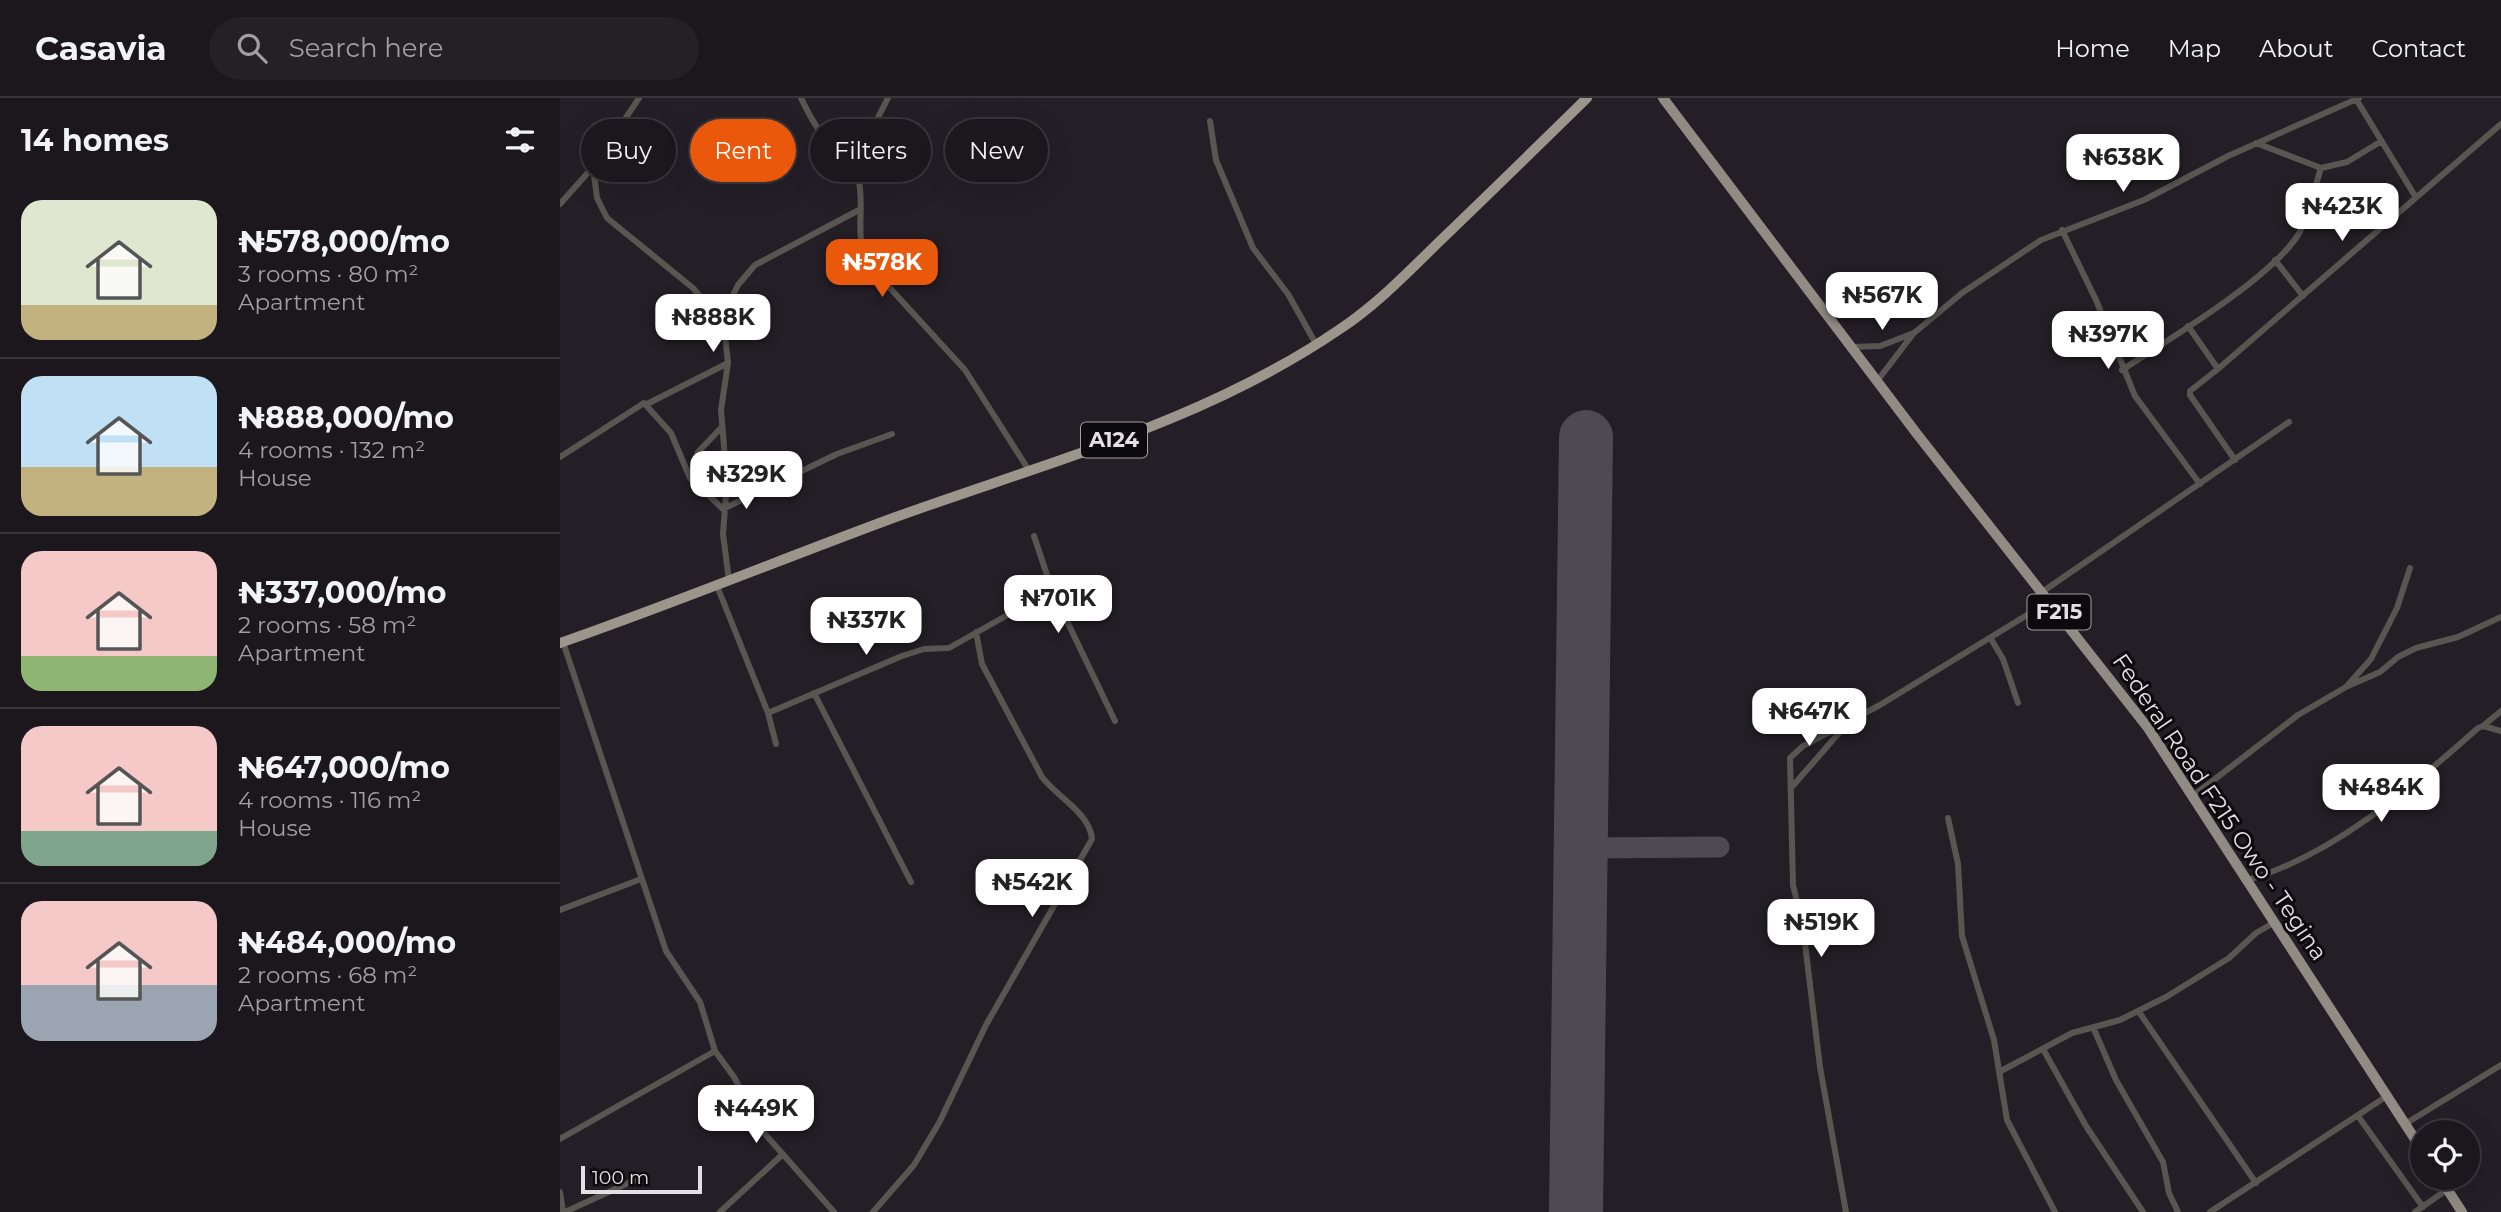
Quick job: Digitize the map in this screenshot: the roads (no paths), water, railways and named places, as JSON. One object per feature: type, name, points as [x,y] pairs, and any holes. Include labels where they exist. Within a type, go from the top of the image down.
[{"type":"highway","name":"A124","points":[[561,642],[892,519],[1030,472],[1174,417],[1262,376],[1344,327],[1396,283],[1587,98]]},
{"type":"main road","name":"Federal Road F215 Owo - Tegina","points":[[1663,98],[1852,347],[2125,695],[2410,1132]]},
{"type":"main road","points":[[2449,1190],[2462,1212]]},
{"type":"street","points":[[625,119],[639,98]]},
{"type":"street","points":[[801,98],[814,119]]},
{"type":"street","points":[[877,119],[888,98]]},
{"type":"street","points":[[1852,347],[1880,346],[1914,332],[1991,273],[2041,240],[2144,200],[2256,143],[2357,99],[2380,142],[2415,196]]},
{"type":"street","points":[[1210,121],[1216,160],[1253,248],[1288,294],[1317,345]]},
{"type":"street","points":[[2235,460],[2190,395],[2190,390],[2218,369],[2501,124]]},
{"type":"street","points":[[2256,143],[2321,168],[2347,162],[2380,142]]},
{"type":"street","points":[[2122,370],[2188,326],[2275,260],[2297,236],[2304,222],[2321,168]]},
{"type":"street","points":[[560,204],[581,180]]},
{"type":"street","points":[[595,182],[597,198],[607,218],[693,288],[725,327]]},
{"type":"street","points":[[858,182],[862,251],[868,264],[965,370],[1030,472]]},
{"type":"street","points":[[729,581],[723,509],[727,482],[721,428],[728,363],[725,327],[728,305],[738,285],[755,265],[859,210]]},
{"type":"street","points":[[2062,230],[2096,300],[2122,370],[2146,414],[2200,484]]},
{"type":"street","points":[[2275,260],[2303,296]]},
{"type":"street","points":[[2188,326],[2218,369]]},
{"type":"street","points":[[1878,380],[1914,332]]},
{"type":"street","points":[[560,457],[632,408],[647,404],[728,363]]},
{"type":"street","points":[[647,404],[671,433],[690,478],[723,509]]},
{"type":"street","points":[[2042,592],[2289,422]]},
{"type":"street","points":[[690,478],[698,452],[721,428]]},
{"type":"street","points":[[723,509],[837,454],[892,434]]},
{"type":"street","points":[[1034,536],[1052,590],[1115,721]]},
{"type":"street","points":[[2346,687],[2371,659],[2397,608],[2410,568]]},
{"type":"street","points":[[717,586],[768,712],[776,744]]},
{"type":"street","points":[[768,712],[902,656],[924,649],[949,648],[1052,590]]},
{"type":"street","points":[[1846,1212],[1820,1068],[1803,927],[1793,885],[1788,766],[1794,753],[1823,734],[1846,724],[2050,601]]},
{"type":"street","points":[[2193,796],[2298,715],[2346,687],[2380,672],[2398,657],[2416,648],[2458,637],[2501,617]]},
{"type":"street","points":[[873,1212],[914,1165],[940,1123],[986,1026],[1092,839],[1084,819],[1051,789],[1042,777],[982,664],[976,632]]},
{"type":"street","points":[[1991,639],[2003,659],[2018,703]]},
{"type":"street","points":[[561,642],[666,951],[700,1002],[715,1051],[734,1077],[764,1133],[834,1212]]},
{"type":"street","points":[[814,693],[911,882]]},
{"type":"street","points":[[2248,880],[2287,867],[2353,826],[2414,785],[2501,711]]},
{"type":"street","points":[[1791,788],[1846,724]]},
{"type":"street","points":[[2483,726],[2501,731]]},
{"type":"street","points":[[1948,818],[1958,864],[1962,936],[1986,1009],[2011,1129],[2055,1212]]},
{"type":"street","points":[[560,910],[641,879]]},
{"type":"street","points":[[1999,1072],[2073,1032],[2138,1012],[2218,965],[2275,922]]},
{"type":"street","points":[[2138,1012],[2256,1183]]},
{"type":"street","points":[[2093,1027],[2116,1080],[2163,1162],[2169,1194],[2178,1212]]},
{"type":"street","points":[[2043,1049],[2086,1126],[2143,1212]]},
{"type":"street","points":[[560,1139],[715,1051]]},
{"type":"street","points":[[2405,1124],[2501,1065]]},
{"type":"street","points":[[2210,1212],[2387,1096]]},
{"type":"street","points":[[2358,1116],[2423,1207]]},
{"type":"street","points":[[720,1212],[783,1154]]},
{"type":"street","points":[[560,1192],[564,1212],[638,1179]]},
{"type":"street","points":[[2415,1212],[2447,1190]]}]
